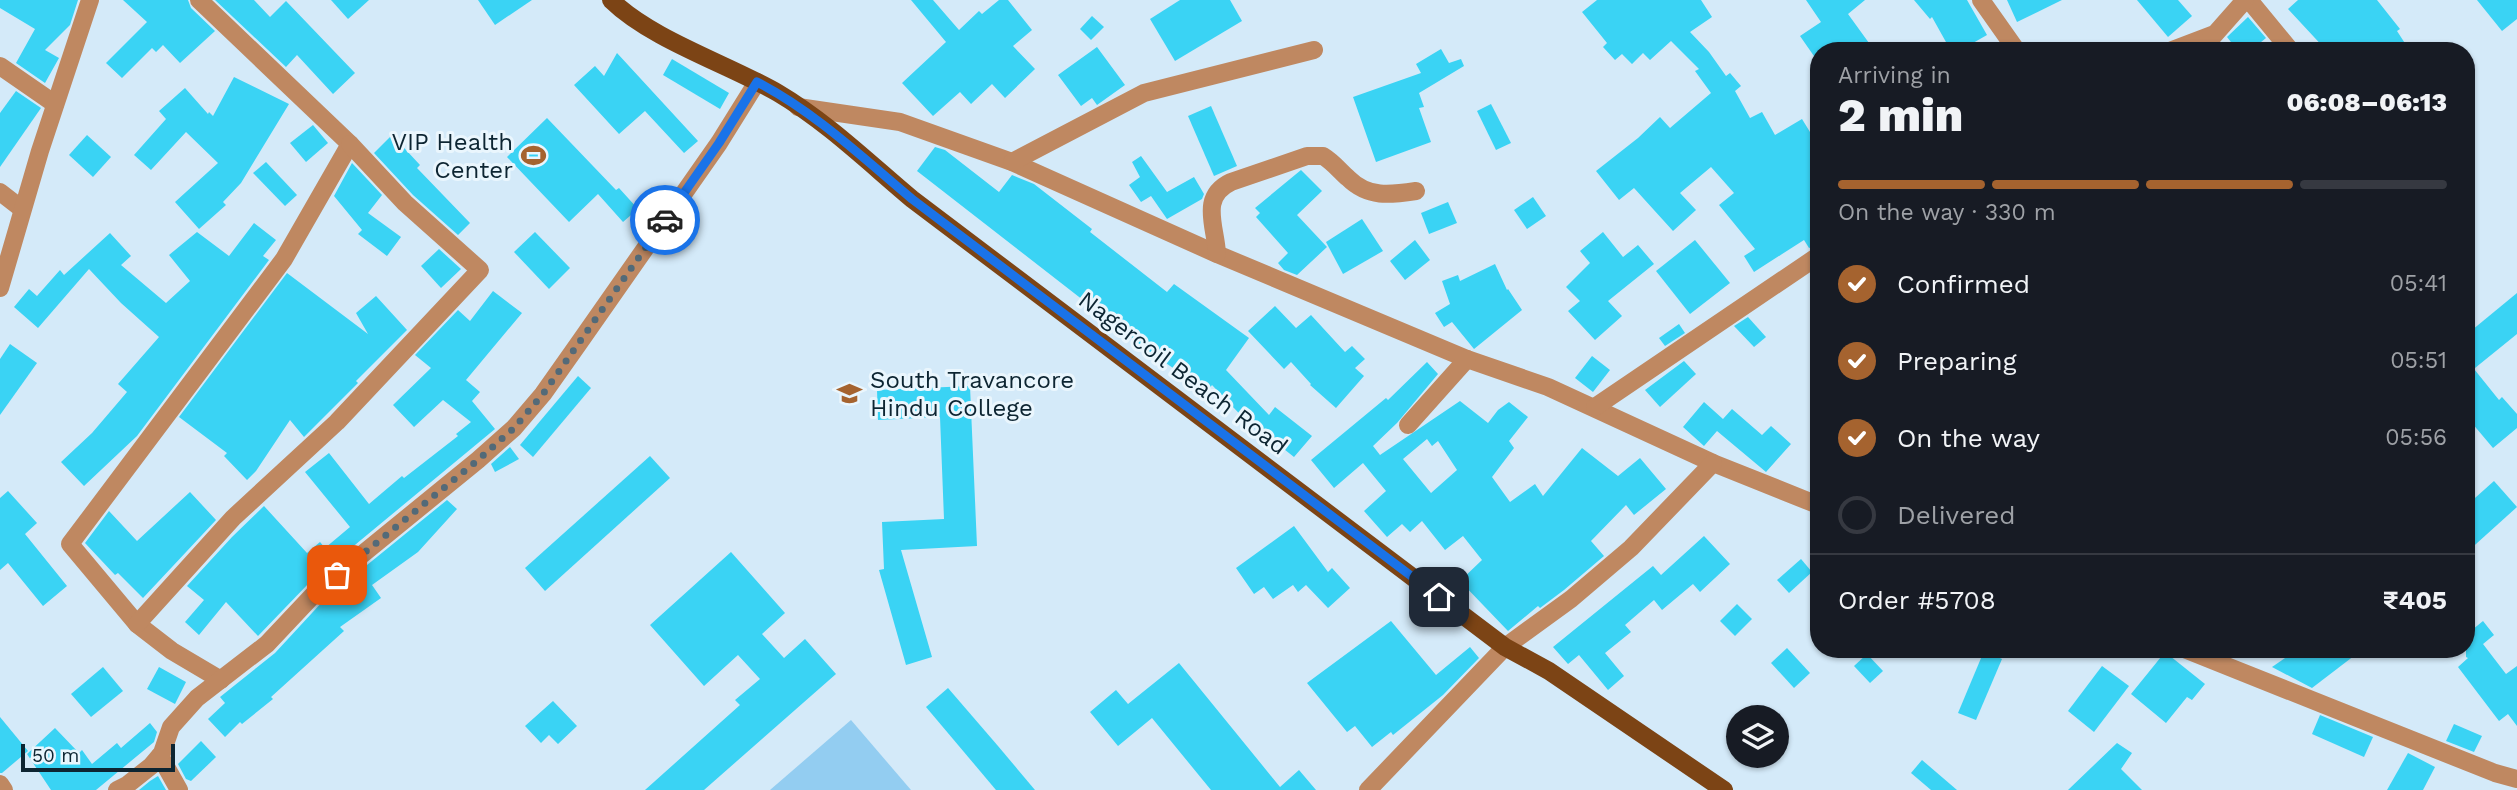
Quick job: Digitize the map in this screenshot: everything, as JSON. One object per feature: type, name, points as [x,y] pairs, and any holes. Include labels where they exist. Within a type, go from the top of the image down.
[{"type":"main road","name":"Nagercoil Beach Road","points":[[611,0],[650,29],[757,82],[798,107],[912,199],[1505,647],[1549,671],[1724,790]]},
{"type":"street","points":[[0,288],[22,209],[90,0]]},
{"type":"street","points":[[137,624],[233,518],[337,422],[480,270],[405,203],[350,144],[199,0]]},
{"type":"street","points":[[1981,0],[2011,42]]},
{"type":"street","points":[[2208,42],[2247,0],[2283,42]]},
{"type":"street","points":[[2194,42],[2215,34]]},
{"type":"street","points":[[1012,162],[1144,93],[1314,50]]},
{"type":"street","points":[[0,66],[55,104]]},
{"type":"street","points":[[117,790],[151,766],[160,755],[171,727],[183,711],[267,644],[316,593],[514,428],[543,394],[579,343],[719,143],[757,82]]},
{"type":"street","points":[[798,107],[900,122],[1012,162],[1217,254],[1467,359],[1548,387],[1713,463],[1810,502]]},
{"type":"street","points":[[221,680],[172,651],[137,624],[70,544],[284,259],[350,144]]},
{"type":"street","points":[[1217,254],[1217,237],[1211,207],[1213,196],[1219,189],[1230,182],[1307,156],[1323,156],[1358,188],[1367,191],[1386,195],[1416,191]]},
{"type":"street","points":[[0,192],[22,209]]},
{"type":"street","points":[[1595,407],[1810,261]]},
{"type":"street","points":[[1408,425],[1467,359]]},
{"type":"street","points":[[1368,790],[1505,647],[1571,598],[1630,548],[1713,463]]},
{"type":"street","points":[[2206,658],[2495,773],[2517,779]]},
{"type":"street","points":[[160,755],[179,790]]},
{"type":"street","points":[[0,784],[4,790]]},
{"type":"shaded area","points":[[851,720],[911,790],[770,790]]},
{"type":"building","points":[[0,0],[78,0],[70,25],[45,50],[59,58],[45,83],[16,63],[35,29],[0,8]]},
{"type":"building","points":[[123,0],[188,0],[191,8],[215,31],[180,63],[163,45],[156,52],[152,48],[122,78],[106,63],[147,22]]},
{"type":"building","points":[[215,0],[254,0],[270,17],[286,1],[355,73],[333,94],[297,55],[286,67]]},
{"type":"building","points":[[331,0],[369,0],[348,19]]},
{"type":"building","points":[[478,0],[532,0],[495,25]]},
{"type":"building","points":[[911,0],[933,0],[959,30],[979,11],[982,14],[999,0],[1008,0],[1032,30],[1013,46],[1035,69],[1005,98],[992,84],[971,104],[960,92],[933,116],[902,83],[946,42]]},
{"type":"building","points":[[1180,0],[1230,0],[1242,21],[1175,61],[1150,19]]},
{"type":"building","points":[[1597,0],[1701,0],[1712,17],[1690,32],[1726,76],[1730,73],[1741,86],[1735,91],[1750,118],[1762,112],[1775,135],[1802,119],[1810,132],[1810,248],[1804,240],[1754,272],[1744,256],[1755,249],[1719,205],[1734,193],[1711,167],[1680,193],[1696,210],[1673,231],[1634,188],[1619,200],[1596,171],[1660,117],[1670,128],[1711,93],[1695,71],[1699,69],[1671,41],[1650,60],[1643,53],[1632,64],[1622,54],[1615,60],[1603,47],[1607,43],[1582,12]]},
{"type":"building","points":[[1806,0],[1865,0],[1848,14],[1868,42],[1810,42],[1810,50],[1800,36],[1821,22]]},
{"type":"building","points":[[1914,0],[1967,0],[1987,35],[1975,42],[1946,42],[1932,17],[1930,19]]},
{"type":"building","points":[[2007,0],[2062,0],[2017,22]]},
{"type":"building","points":[[2137,0],[2178,0],[2192,16],[2168,37]]},
{"type":"building","points":[[2298,0],[2377,0],[2400,29],[2397,31],[2404,42],[2319,42],[2288,9]]},
{"type":"building","points":[[2477,0],[2517,0],[2517,19],[2502,31]]},
{"type":"building","points":[[1092,16],[1104,27],[1091,40],[1080,29]]},
{"type":"building","points":[[2248,17],[2266,38],[2261,42],[2231,42],[2227,37]]},
{"type":"building","points":[[1097,47],[1125,85],[1097,105],[1092,98],[1081,106],[1058,75]]},
{"type":"building","points":[[1441,49],[1449,63],[1461,59],[1464,66],[1419,93],[1424,107],[1419,108],[1431,142],[1376,162],[1353,97],[1421,73],[1416,64]]},
{"type":"building","points":[[617,53],[698,141],[684,153],[645,111],[619,134],[574,85],[595,66],[604,76]]},
{"type":"building","points":[[672,59],[729,93],[720,109],[663,75]]},
{"type":"building","points":[[234,77],[289,104],[241,183],[223,202],[226,205],[199,229],[175,202],[218,163],[186,132],[151,170],[134,155],[166,119],[159,111],[185,88],[208,114],[209,112],[213,116]]},
{"type":"building","points":[[16,91],[41,108],[0,167],[0,113]]},
{"type":"building","points":[[1491,104],[1511,143],[1496,150],[1477,111]]},
{"type":"building","points":[[1211,106],[1237,166],[1214,176],[1188,116]]},
{"type":"building","points":[[547,118],[616,190],[619,188],[638,209],[623,222],[598,194],[569,222],[507,157]]},
{"type":"building","points":[[313,125],[328,143],[306,162],[290,143]]},
{"type":"building","points":[[87,135],[111,157],[93,177],[69,155]]},
{"type":"building","points":[[392,135],[420,165],[417,168],[470,223],[458,235],[413,195],[374,153]]},
{"type":"building","points":[[935,147],[945,150],[999,192],[1012,175],[1034,184],[1167,292],[1174,284],[1249,338],[1226,370],[1269,415],[1275,407],[1312,436],[1294,457],[1256,427],[1254,429],[1212,385],[1207,392],[1146,349],[917,171]]},
{"type":"building","points":[[1141,156],[1167,192],[1194,177],[1204,194],[1202,199],[1167,219],[1151,196],[1141,202],[1129,185],[1140,177],[1132,162]]},
{"type":"building","points":[[266,162],[297,195],[285,206],[253,173]]},
{"type":"building","points":[[352,163],[382,195],[368,213],[401,237],[387,256],[358,234],[362,230],[334,196]]},
{"type":"building","points":[[1301,170],[1322,191],[1297,215],[1327,247],[1297,275],[1284,270],[1278,263],[1288,253],[1256,217],[1260,213],[1255,208]]},
{"type":"building","points":[[1533,197],[1546,216],[1527,229],[1514,210]]},
{"type":"building","points":[[1448,202],[1457,223],[1429,234],[1421,213]]},
{"type":"building","points":[[1362,219],[1383,251],[1343,274],[1326,242]]},
{"type":"building","points":[[254,223],[276,240],[263,256],[269,260],[137,436],[84,486],[61,462],[92,433],[127,392],[118,384],[159,337],[89,269],[38,328],[14,307],[29,289],[37,296],[60,270],[64,275],[110,233],[131,256],[121,265],[166,303],[190,281],[169,255],[197,232],[229,256]]},
{"type":"building","points":[[535,232],[570,268],[549,289],[514,252]]},
{"type":"building","points":[[1603,232],[1623,257],[1638,245],[1654,264],[1608,301],[1622,316],[1595,340],[1568,311],[1580,301],[1566,287],[1590,263],[1580,251]]},
{"type":"building","points":[[1415,240],[1430,260],[1405,280],[1390,261]]},
{"type":"building","points":[[1695,240],[1730,283],[1690,314],[1656,271]]},
{"type":"building","points":[[439,249],[461,269],[441,288],[421,266]]},
{"type":"building","points":[[1495,264],[1507,290],[1522,310],[1474,349],[1452,322],[1444,327],[1435,313],[1450,304],[1442,281],[1458,275],[1460,281]]},
{"type":"building","points":[[287,273],[368,334],[356,313],[376,296],[407,330],[304,437],[290,420],[247,480],[224,456],[227,453],[179,417]]},
{"type":"building","points":[[493,291],[522,313],[466,380],[480,392],[472,401],[495,429],[309,583],[258,636],[226,602],[199,635],[185,622],[204,600],[187,586],[264,506],[307,553],[320,542],[325,548],[350,527],[305,472],[329,453],[369,504],[402,476],[404,478],[458,436],[456,434],[471,422],[443,400],[414,427],[393,405],[431,368],[415,355],[458,310],[470,321]]},
{"type":"building","points":[[2517,293],[2517,334],[2475,368],[2475,328]]},
{"type":"building","points":[[1275,306],[1296,328],[1311,315],[1345,352],[1352,346],[1365,359],[1355,368],[1364,376],[1336,408],[1310,385],[1291,362],[1284,369],[1248,331]]},
{"type":"building","points":[[1748,317],[1766,337],[1754,347],[1734,326]]},
{"type":"building","points":[[1679,324],[1685,333],[1665,346],[1659,338]]},
{"type":"building","points":[[10,344],[37,363],[0,415],[0,359]]},
{"type":"building","points":[[1592,356],[1610,370],[1593,392],[1575,378]]},
{"type":"building","points":[[1684,361],[1696,374],[1660,407],[1645,390]]},
{"type":"building","points":[[1427,362],[1438,374],[1397,423],[1373,446],[1380,455],[1460,401],[1488,423],[1498,410],[1509,402],[1528,417],[1509,441],[1514,448],[1492,477],[1510,502],[1535,484],[1543,496],[1582,448],[1618,476],[1640,458],[1666,489],[1634,515],[1626,505],[1591,541],[1604,556],[1564,590],[1540,608],[1538,606],[1508,631],[1460,581],[1482,560],[1463,536],[1445,550],[1422,521],[1410,532],[1402,524],[1387,537],[1364,511],[1386,491],[1363,463],[1334,488],[1311,460],[1386,398],[1388,400]],"holes":[[[1427,439],[1432,446],[1438,441],[1457,470],[1431,493],[1403,459]]]},
{"type":"building","points":[[2475,370],[2499,400],[2502,397],[2517,414],[2517,428],[2493,448],[2475,427]]},
{"type":"building","points":[[578,376],[591,388],[533,457],[520,445]]},
{"type":"building","points":[[970,386],[977,546],[901,550],[932,657],[906,665],[879,570],[884,569],[882,522],[944,519],[940,417],[878,420],[877,390]]},
{"type":"building","points":[[1704,402],[1723,419],[1732,409],[1762,435],[1771,426],[1791,444],[1766,472],[1717,431],[1704,446],[1683,427]]},
{"type":"building","points":[[510,447],[519,459],[495,472],[491,464]]},
{"type":"building","points":[[650,456],[670,478],[545,591],[525,568]]},
{"type":"building","points":[[2494,481],[2517,507],[2475,545],[2475,498]]},
{"type":"building","points":[[8,491],[37,523],[25,534],[67,586],[43,606],[8,563],[0,570],[0,498]]},
{"type":"building","points":[[190,492],[216,520],[143,598],[118,573],[115,575],[85,543],[109,511],[137,541]]},
{"type":"building","points":[[447,500],[457,509],[418,552],[372,585],[381,598],[340,627],[344,631],[271,697],[273,699],[242,724],[240,722],[225,737],[208,719],[225,703],[220,697],[275,653],[324,600]]},
{"type":"building","points":[[1294,526],[1328,572],[1332,568],[1350,588],[1328,608],[1306,585],[1298,592],[1293,585],[1273,599],[1264,587],[1254,594],[1236,568]]},
{"type":"building","points":[[1704,536],[1730,564],[1700,592],[1693,584],[1662,610],[1654,600],[1625,625],[1631,632],[1605,653],[1624,676],[1608,690],[1579,655],[1568,664],[1553,647],[1653,566],[1661,575]]},
{"type":"building","points":[[731,552],[785,613],[762,634],[784,658],[805,639],[836,674],[704,790],[645,790],[740,705],[735,700],[760,679],[738,655],[704,686],[650,625]]},
{"type":"building","points":[[1801,559],[1810,570],[1810,574],[1789,593],[1777,580]]},
{"type":"building","points":[[1737,604],[1752,619],[1735,636],[1720,621]]},
{"type":"building","points":[[1391,621],[1436,675],[1470,647],[1479,658],[1443,695],[1393,735],[1391,732],[1372,747],[1355,726],[1347,732],[1307,683]]},
{"type":"building","points":[[2483,621],[2494,635],[2483,644],[2506,674],[2517,666],[2517,726],[2508,714],[2499,721],[2458,667],[2468,658],[2475,658],[2475,628]]},
{"type":"building","points":[[1787,648],[1810,673],[1794,688],[1771,663]]},
{"type":"building","points":[[1863,658],[1871,658],[1883,671],[1870,683],[1854,666]]},
{"type":"building","points":[[1981,658],[2002,659],[1976,720],[1958,713]]},
{"type":"building","points":[[2160,658],[2172,658],[2205,684],[2192,700],[2187,697],[2166,723],[2131,694]]},
{"type":"building","points":[[2285,658],[2351,658],[2312,688],[2272,667]]},
{"type":"building","points":[[1179,663],[1280,787],[1299,770],[1316,790],[1211,790],[1152,718],[1118,746],[1090,712],[1116,690],[1128,704]]},
{"type":"building","points":[[2102,666],[2129,686],[2094,732],[2068,711]]},
{"type":"building","points":[[103,667],[123,691],[91,717],[71,694]]},
{"type":"building","points":[[159,667],[186,682],[175,704],[147,689]]},
{"type":"building","points":[[948,688],[1035,790],[996,790],[926,707]]},
{"type":"building","points":[[553,701],[577,726],[558,744],[549,735],[541,743],[525,726]]},
{"type":"building","points":[[2320,715],[2373,737],[2364,757],[2312,734]]},
{"type":"building","points":[[0,717],[28,751],[2,773],[0,773]]},
{"type":"building","points":[[150,723],[157,732],[154,742],[96,790],[51,790],[27,754],[55,728],[79,753],[82,750],[92,764],[117,743],[121,748]]},
{"type":"building","points":[[2454,724],[2482,736],[2474,752],[2446,741]]},
{"type":"building","points":[[201,741],[216,757],[191,781],[186,779],[178,764]]},
{"type":"building","points":[[2117,743],[2132,753],[2121,769],[2142,790],[2068,790]]},
{"type":"building","points":[[2408,753],[2435,767],[2423,790],[2387,790]]},
{"type":"building","points":[[1922,760],[1957,790],[1931,790],[1911,773]]},
{"type":"building","points":[[158,776],[166,790],[139,790],[150,781]]},
{"type":"way so far","points":[[337,575],[514,428],[543,394],[665,220]]},
{"type":"place","name":"VIP Health Center","points":[[533,156]]},
{"type":"place","name":"South Travancore Hindu College","points":[[850,394]]},
{"type":"route","points":[[665,220],[719,143],[757,82],[780,94],[837,136],[912,199],[1439,597]]}]
